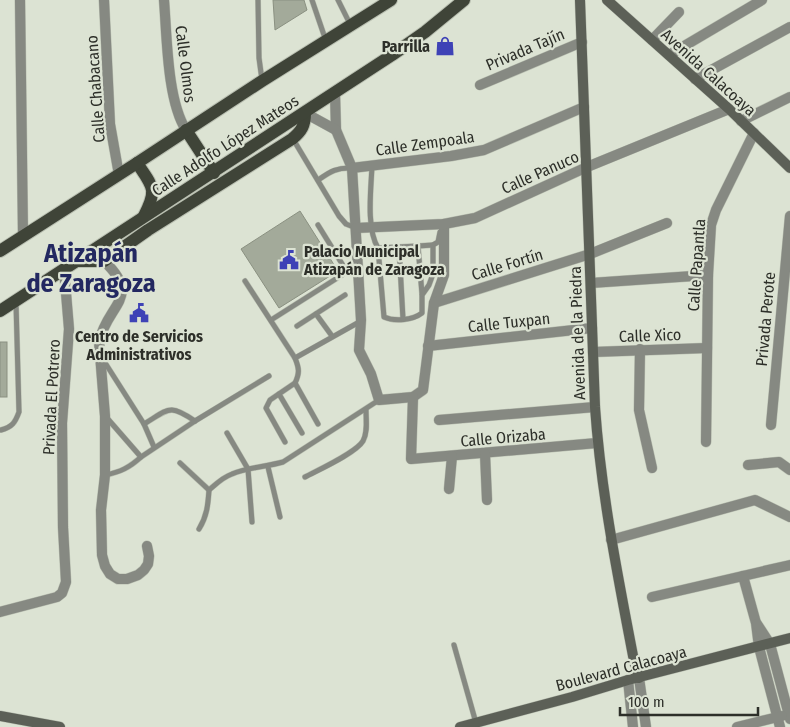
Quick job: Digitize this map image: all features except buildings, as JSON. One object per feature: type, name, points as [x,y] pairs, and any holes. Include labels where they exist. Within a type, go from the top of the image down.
[{"type":"main road","name":"Calle Adolfo López Mateos","points":[[0,311],[335,94],[425,32],[464,0]]},
{"type":"main road","name":"Calle Adolfo López Mateos","points":[[0,251],[137,164],[262,80],[351,25],[382,2]]},
{"type":"main road","points":[[76,262],[104,261],[148,230],[292,139],[305,124],[306,113]]},
{"type":"main road","points":[[186,130],[214,172]]},
{"type":"main road","points":[[137,164],[152,188],[151,202],[144,216]]},
{"type":"main road","points":[[110,238],[148,230]]},
{"type":"street","points":[[20,0],[23,235]]},
{"type":"street","name":"Calle Chabacano","points":[[104,0],[110,124],[119,175]]},
{"type":"street","name":"Calle Olmos","points":[[164,0],[173,95],[178,114],[186,130]]},
{"type":"street","points":[[572,0],[581,5]]},
{"type":"street","name":"Avenida Calacoaya","points":[[607,0],[729,109],[790,168]]},
{"type":"street","points":[[669,55],[762,0]]},
{"type":"street","name":"Avenida de la Piedra","points":[[581,5],[597,443],[611,540],[634,662],[639,678]]},
{"type":"street","points":[[652,40],[678,12]]},
{"type":"street","points":[[695,79],[790,27]]},
{"type":"street","name":"Privada Tajín","points":[[480,85],[582,42]]},
{"type":"street","points":[[335,94],[336,130],[352,168],[361,320],[359,350],[371,374],[379,400],[413,397],[423,390],[434,303],[444,276],[442,224]]},
{"type":"street","points":[[741,121],[790,97]]},
{"type":"street","name":"Calle Zempoala","points":[[352,168],[484,150],[584,107]]},
{"type":"street","name":"Calle Panuco","points":[[356,228],[442,224],[475,218],[587,167],[729,109]]},
{"type":"street","points":[[306,113],[336,130]]},
{"type":"street","name":"Calle Papantla","points":[[706,442],[708,276],[711,225],[716,210],[754,133]]},
{"type":"street","name":"Privada Perote","points":[[770,425],[790,216]]},
{"type":"street","name":"Calle Fortín","points":[[434,303],[590,254],[667,223]]},
{"type":"street","points":[[104,261],[116,273],[121,284],[121,297],[116,308],[107,319],[102,330],[100,342],[105,416],[104,475],[100,510],[102,555],[105,566],[110,574],[118,579],[127,579],[138,575],[148,564],[147,546]]},
{"type":"street","name":"Privada El Potrero","points":[[0,612],[57,597],[62,593],[66,582],[63,526],[62,409],[69,329],[64,269]]},
{"type":"street","points":[[592,282],[708,276]]},
{"type":"street","name":"Calle Tuxpan","points":[[428,346],[592,328]]},
{"type":"street","name":"Calle Xico","points":[[593,352],[707,348]]},
{"type":"street","points":[[640,349],[639,410],[652,468]]},
{"type":"street","name":"Calle Orizaba","points":[[413,397],[411,459],[597,443]]},
{"type":"street","points":[[439,420],[595,407]]},
{"type":"street","points":[[486,454],[487,500]]},
{"type":"street","points":[[449,489],[452,456]]},
{"type":"street","points":[[748,465],[779,462],[790,470]]},
{"type":"street","points":[[611,540],[755,500],[790,517]]},
{"type":"street","points":[[652,597],[790,565]]},
{"type":"street","points":[[743,576],[756,623],[758,647],[778,722]]},
{"type":"street","points":[[737,727],[778,722],[790,716],[770,644],[756,623]]},
{"type":"street","name":"Boulevard Calacoaya","points":[[460,727],[628,680],[790,638]]},
{"type":"street","name":"Avenida de la Piedra","points":[[628,680],[634,662]]},
{"type":"street","points":[[639,678],[646,727]]},
{"type":"street","points":[[628,680],[633,727]]},
{"type":"street","points":[[0,716],[60,727]]},
{"type":"lane","points":[[258,0],[259,58],[262,80]]},
{"type":"lane","points":[[312,0],[326,41]]},
{"type":"lane","points":[[338,0],[351,25]]},
{"type":"lane","points":[[292,139],[339,216],[346,224],[356,228]]},
{"type":"lane","points":[[372,166],[371,228],[378,248],[384,318],[403,319],[417,317],[422,313],[418,246]]},
{"type":"lane","points":[[318,180],[333,170],[352,168]]},
{"type":"lane","points":[[378,248],[433,245],[438,242],[442,224]]},
{"type":"lane","points":[[270,320],[344,272],[344,267],[318,225]]},
{"type":"lane","points":[[422,295],[429,285],[433,274],[433,245]]},
{"type":"lane","points":[[399,247],[403,319]]},
{"type":"lane","points":[[245,281],[299,367],[299,376],[295,383],[270,400],[266,408],[285,442]]},
{"type":"lane","points":[[297,326],[345,295]]},
{"type":"lane","points":[[1,430],[9,428],[16,422],[19,412],[16,301]]},
{"type":"lane","points":[[316,314],[332,336]]},
{"type":"lane","points":[[295,358],[361,320]]},
{"type":"lane","points":[[100,354],[144,424],[154,447]]},
{"type":"lane","points":[[104,475],[118,473],[129,468],[154,447],[269,376]]},
{"type":"lane","points":[[295,383],[318,424]]},
{"type":"lane","points":[[279,394],[302,433]]},
{"type":"lane","points":[[199,529],[205,520],[209,490],[232,474],[283,462],[379,400]]},
{"type":"lane","points":[[144,424],[165,411],[172,409],[179,410],[195,421]]},
{"type":"lane","points":[[305,477],[356,449],[363,441],[366,430],[366,410]]},
{"type":"lane","points":[[105,416],[141,457]]},
{"type":"lane","points":[[227,433],[248,469],[252,522]]},
{"type":"lane","points":[[180,463],[209,490]]},
{"type":"lane","points":[[268,467],[280,517]]},
{"type":"lane","points":[[454,645],[476,723]]},
{"type":"place","name":"Parrilla","points":[[445,46]]},
{"type":"place","name":"Palacio Municipal Atizapán de Zaragoza","points":[[289,260]]},
{"type":"place","name":"Centro de Servicios Administrativos","points":[[139,313]]},
{"type":"district","name":"Atizapán de Zaragoza","points":[[91,268]]}]
